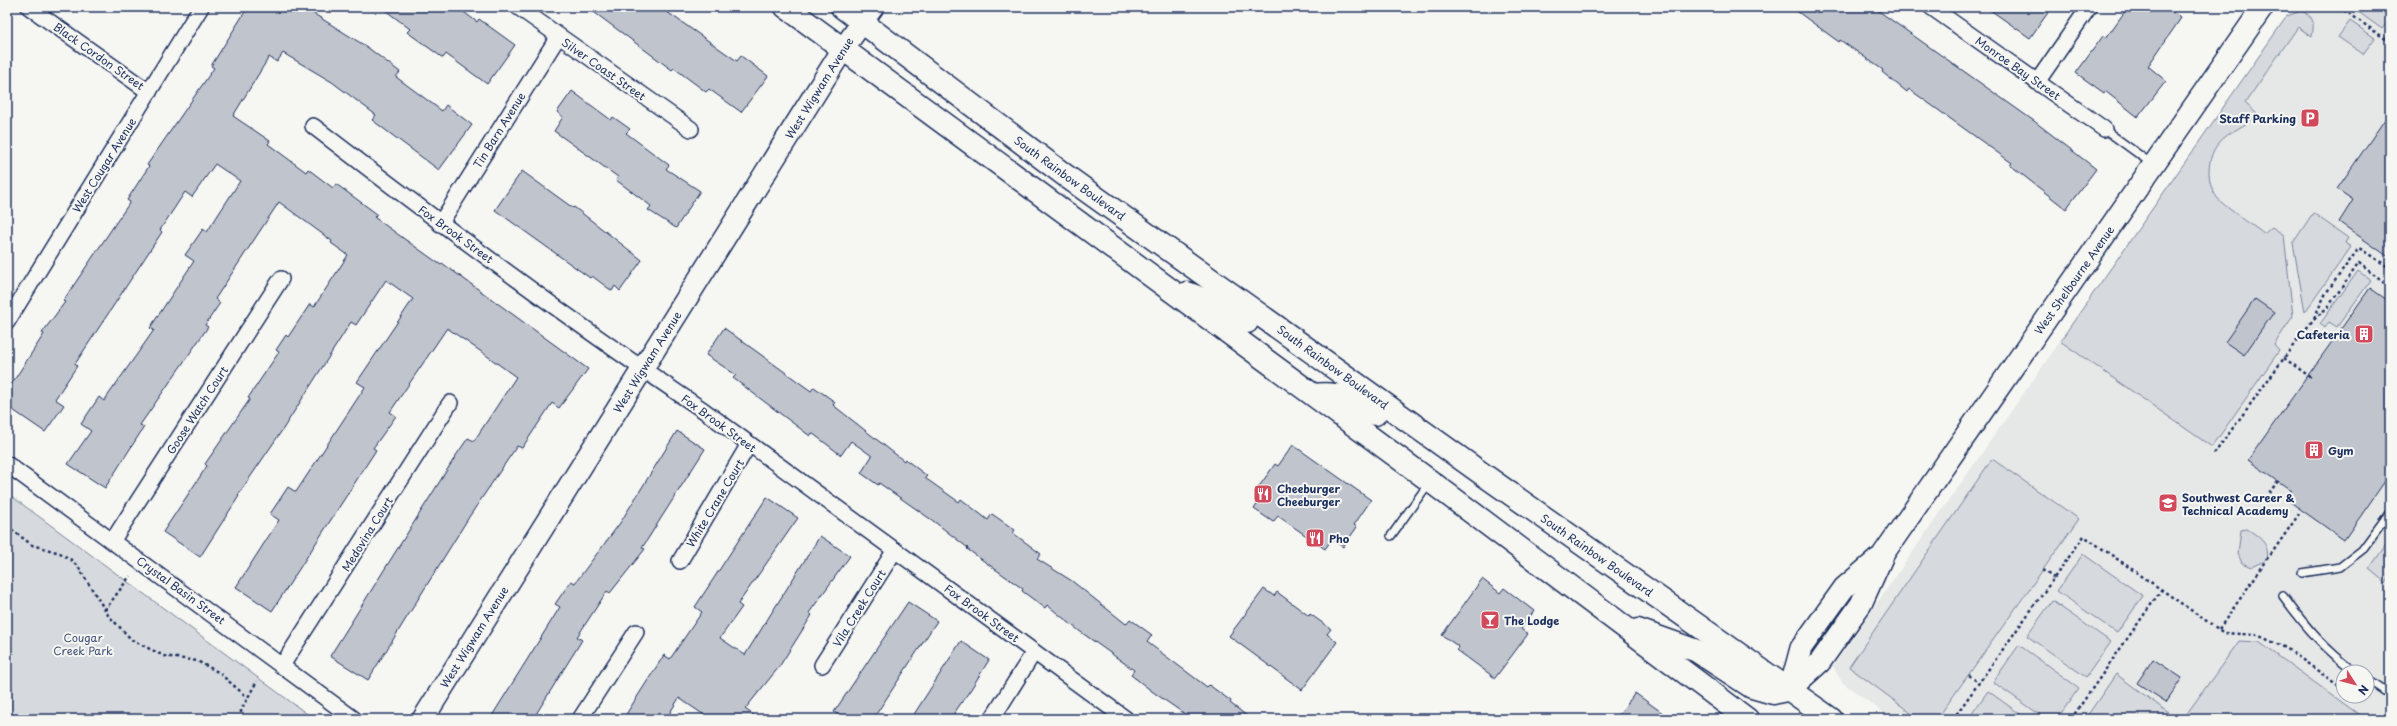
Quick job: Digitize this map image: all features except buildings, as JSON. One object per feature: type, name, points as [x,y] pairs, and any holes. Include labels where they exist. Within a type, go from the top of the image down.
[{"type":"main road","points":[[786,7],[1314,395],[1747,719]]},
{"type":"main road","name":"South Rainbow Boulevard","points":[[842,7],[867,15],[1066,176],[1480,473],[1831,719]]},
{"type":"main road","points":[[1160,282],[1229,309],[1288,350],[1304,347]]},
{"type":"main road","points":[[1314,395],[1329,393],[1343,395],[1357,401],[1396,429],[1480,473]]},
{"type":"main road","points":[[1618,623],[1697,651],[1742,682],[1764,692],[1773,693],[1790,689]]},
{"type":"street","name":"Black Cordon Street","points":[[29,7],[149,92]]},
{"type":"street","name":"West Cougar Avenue","points":[[7,322],[201,7]]},
{"type":"street","name":"Silver Coast Street","points":[[518,7],[558,37],[691,129]]},
{"type":"street","name":"Monroe Bay Street","points":[[1931,7],[2104,128]]},
{"type":"street","points":[[2037,82],[2089,7]]},
{"type":"street","name":"West Shelbourne Avenue","points":[[1790,689],[1820,662],[1861,604],[1884,553],[2264,7]]},
{"type":"street","name":"West Wigwam Avenue","points":[[423,719],[843,49],[867,15]]},
{"type":"street","name":"Tin Barn Avenue","points":[[440,224],[558,37]]},
{"type":"street","name":"Fox Brook Street","points":[[313,126],[440,224],[642,369],[750,444],[1126,719]]},
{"type":"street","name":"Goose Watch Court","points":[[113,540],[280,279]]},
{"type":"street","name":"Medovina Court","points":[[283,664],[450,403]]},
{"type":"street","name":"White Crane Court","points":[[680,561],[750,444]]},
{"type":"street","name":"Crystal Basin Street","points":[[7,464],[283,664],[354,719]]},
{"type":"street","name":"Vila Creek Court","points":[[822,666],[895,550]]},
{"type":"street","points":[[580,719],[636,632]]},
{"type":"street","points":[[992,719],[1034,652]]},
{"type":"lane","points":[[2104,128],[2153,166]]},
{"type":"lane","points":[[1391,536],[1430,481]]},
{"type":"lane","points":[[2302,572],[2340,567],[2362,550],[2390,512]]},
{"type":"lane","points":[[2283,596],[2309,632],[2332,655],[2345,664]]},
{"type":"lane","points":[[2375,685],[2390,696]]},
{"type":"path","points":[[2344,10],[2390,42]]},
{"type":"path","points":[[2214,454],[2313,320],[2326,293],[2359,248],[2390,268]]},
{"type":"path","points":[[2313,320],[2328,307],[2359,263],[2390,288]]},
{"type":"path","points":[[2284,358],[2313,379]]},
{"type":"path","points":[[2269,493],[2278,482]]},
{"type":"path","points":[[2219,629],[2299,514]]},
{"type":"path","points":[[7,526],[32,545],[60,553],[70,559],[79,568],[105,610],[132,640],[164,656],[197,661],[218,672],[247,697]]},
{"type":"path","points":[[1953,719],[2084,536],[2224,633],[2257,635],[2286,648],[2335,683]]},
{"type":"path","points":[[105,610],[141,560]]},
{"type":"path","points":[[2042,570],[2054,578]]},
{"type":"path","points":[[2071,719],[2162,589]]},
{"type":"path","points":[[1969,675],[1979,683]]},
{"type":"path","points":[[241,719],[241,710],[257,681]]},
{"type":"shaded area","name":"Southwest Career & Technical Academy","points":[[2294,7],[2390,7],[2390,719],[1892,719],[1842,682],[1833,666]]},
{"type":"green space","points":[[2360,7],[2384,7],[2390,12],[2390,18],[2382,29],[2357,11]]},
{"type":"green space","points":[[2301,11],[2309,15],[2311,18],[2313,24],[2312,37],[2298,27],[2245,103],[2257,114],[2248,122],[2222,139],[2214,149],[2210,162],[2209,176],[2213,190],[2219,200],[2264,234],[2272,227],[2284,235],[2293,316],[2274,345],[2279,351],[2212,447],[2060,341],[2287,16]]},
{"type":"green space","points":[[2350,21],[2375,38],[2363,54],[2338,37]]},
{"type":"green space","points":[[2313,213],[2348,238],[2345,243],[2351,247],[2305,312],[2293,243]]},
{"type":"green space","points":[[2358,271],[2371,280],[2337,327],[2329,322],[2325,328],[2320,324]]},
{"type":"green space","points":[[1992,459],[2079,519],[1937,719],[1919,719],[1849,667]]},
{"type":"green space","name":"Cougar Creek Park","points":[[7,493],[314,719],[7,719]]},
{"type":"green space","points":[[2247,529],[2260,538],[2265,545],[2268,554],[2267,560],[2251,567],[2242,563],[2238,554],[2241,530]]},
{"type":"green space","points":[[2390,539],[2390,575],[2386,583],[2369,569]]},
{"type":"green space","points":[[2083,554],[2143,596],[2117,633],[2057,591]]},
{"type":"green space","points":[[2052,601],[2111,642],[2086,677],[2027,636]]},
{"type":"green space","points":[[2239,641],[2259,642],[2335,697],[2335,704],[2344,704],[2365,719],[2183,719]]},
{"type":"green space","points":[[2019,645],[2079,688],[2057,719],[2046,719],[1993,682]]},
{"type":"green space","points":[[2116,674],[2177,719],[2085,719]]},
{"type":"green space","points":[[1988,691],[2027,719],[1968,719]]},
{"type":"place","name":"Staff Parking","points":[[2310,118]]},
{"type":"place","name":"Cafeteria","points":[[2364,334]]},
{"type":"place","name":"Gym","points":[[2314,450]]},
{"type":"place","name":"Cheeburger Cheeburger","points":[[1263,494]]},
{"type":"place","name":"Southwest Career & Technical Academy","points":[[2168,503]]},
{"type":"place","name":"Pho","points":[[1315,538]]},
{"type":"place","name":"The Lodge","points":[[1490,620]]}]
